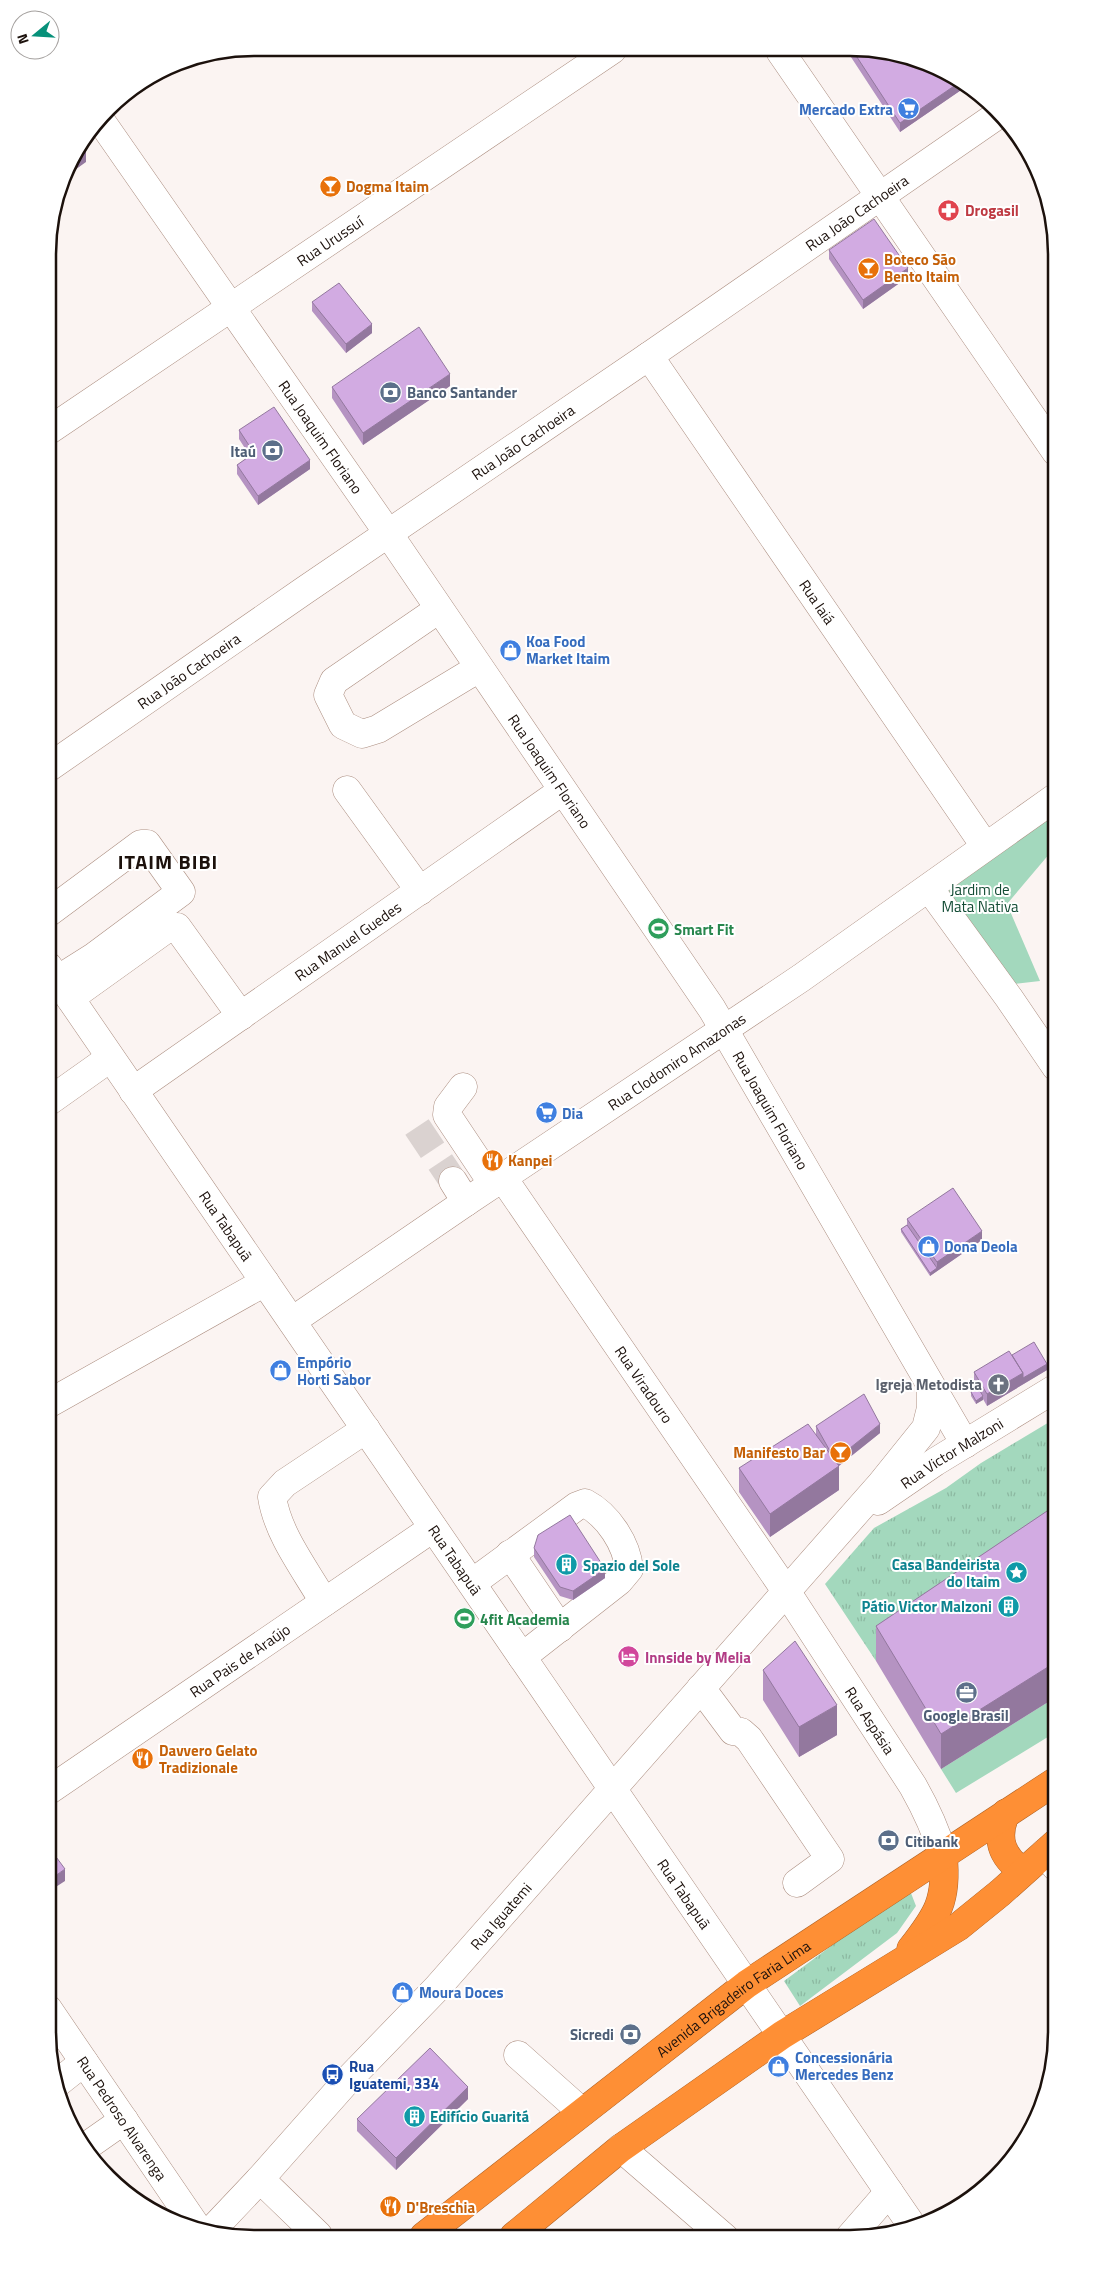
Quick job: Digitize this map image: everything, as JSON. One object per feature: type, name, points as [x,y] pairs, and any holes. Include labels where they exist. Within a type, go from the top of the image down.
[{"type":"highway","name":"Avenida Brigadeiro Faria Lima","points":[[432,2230],[746,1984],[1048,1786]]},
{"type":"highway","points":[[1006,1813],[1000,1834],[1001,1845],[1013,1864],[1023,1871]]},
{"type":"highway","points":[[901,1962],[936,1915],[942,1900],[944,1883],[943,1856]]},
{"type":"highway","points":[[521,2230],[621,2148],[782,2035],[958,1927],[1000,1893],[1023,1871],[1048,1857]]},
{"type":"street","name":"Rua Urussuí","points":[[56,426],[603,56]]},
{"type":"street","points":[[783,56],[1048,440]]},
{"type":"street","name":"Rua João Cachoeira","points":[[56,762],[388,533],[650,356],[993,117]]},
{"type":"street","name":"Rua Joaquim Floriano","points":[[104,125],[388,533],[724,1029],[965,1444]]},
{"type":"street","name":"Rua Iaiá","points":[[650,356],[985,846]]},
{"type":"street","points":[[439,609],[334,680],[328,695],[343,725],[362,734],[378,728],[479,668]]},
{"type":"street","points":[[347,790],[420,891]]},
{"type":"street","name":"Rua Manuel Guedes","points":[[133,1091],[562,791]]},
{"type":"street","name":"Rua Clodomiro Amazonas","points":[[292,1321],[459,1191],[498,1181],[802,978],[1048,803]]},
{"type":"street","points":[[56,907],[141,844],[147,844],[177,884],[180,892],[95,956],[56,977]]},
{"type":"street","points":[[929,888],[1048,1055]]},
{"type":"street","points":[[56,978],[169,926],[177,927],[241,1016]]},
{"type":"street","name":"Rua Tabapuã","points":[[56,979],[909,2220]]},
{"type":"street","points":[[56,1096],[110,1058]]},
{"type":"street","name":"Rua Viradouro","points":[[463,1088],[448,1107],[447,1115],[498,1181],[786,1591]]},
{"type":"street","points":[[56,1400],[265,1282]]},
{"type":"street","name":"Rua Victor Malzoni","points":[[786,1591],[848,1522],[926,1428],[931,1408],[931,1388]]},
{"type":"street","name":"Rua Victor Malzoni","points":[[848,1522],[965,1444],[1048,1393]]},
{"type":"street","points":[[324,1602],[280,1527],[272,1497],[286,1483],[366,1429]]},
{"type":"street","points":[[472,1584],[510,1554],[577,1506],[585,1503],[593,1508],[616,1535],[628,1556],[628,1570],[619,1581],[522,1657]]},
{"type":"street","name":"Rua Pais de Araújo","points":[[56,1786],[433,1528]]},
{"type":"street","points":[[510,1554],[560,1628]]},
{"type":"street","name":"Rua Iguatemi","points":[[215,2226],[260,2179],[345,2083],[437,1988],[614,1790],[786,1591]]},
{"type":"street","name":"Rua Aspásia","points":[[786,1591],[913,1786],[930,1818],[943,1856]]},
{"type":"street","points":[[701,1688],[733,1731],[740,1732],[749,1740],[830,1859],[797,1883]]},
{"type":"street","name":"Rua Pedroso Alvarenga","points":[[56,2021],[191,2219]]},
{"type":"street","points":[[518,2055],[582,2112]]},
{"type":"street","points":[[62,2078],[84,2062]]},
{"type":"street","points":[[91,2143],[124,2120]]},
{"type":"street","points":[[621,2148],[716,2230]]},
{"type":"street","points":[[260,2179],[313,2230]]},
{"type":"street","points":[[856,2229],[889,2192]]},
{"type":"green space","name":"Jardim de Mata Nativa","points":[[1048,816],[1048,855],[1007,904],[1040,981],[1005,985],[942,890]]},
{"type":"green space","points":[[1048,1423],[1048,1545],[876,1661],[825,1584],[874,1528],[946,1488],[981,1463]]},
{"type":"green space","points":[[1048,1702],[1048,1737],[956,1793],[941,1769]]},
{"type":"green space","points":[[909,1888],[916,1906],[897,1933],[800,2006],[784,1981]]},
{"type":"building","name":"Mercado Extra","points":[[857,57],[901,63],[925,71],[954,86],[900,123]]},
{"type":"building","name":"Boteco São Bento Itaim","points":[[874,219],[908,268],[863,300],[829,250]]},
{"type":"building","points":[[339,283],[372,324],[346,344],[312,302]]},
{"type":"building","name":"Banco Santander","points":[[419,327],[450,374],[363,433],[332,387]]},
{"type":"building","name":"Itaú","points":[[274,407],[310,460],[258,496],[237,465],[254,453],[239,430]]},
{"type":"building","points":[[953,1188],[982,1231],[937,1262],[907,1219]]},
{"type":"building","points":[[907,1225],[937,1268],[930,1273],[901,1229]]},
{"type":"building","points":[[1034,1342],[1047,1364],[1023,1378],[1023,1373],[1012,1355]]},
{"type":"building","points":[[1009,1351],[1023,1373],[987,1394],[974,1372]]},
{"type":"building","points":[[978,1388],[983,1396],[976,1401],[971,1392]]},
{"type":"building","name":"Manifesto Bar","points":[[864,1394],[880,1424],[835,1460],[816,1426]]},
{"type":"building","points":[[808,1424],[839,1466],[770,1514],[739,1468]]},
{"type":"building","name":"Pátio Victor Malzoni","points":[[1048,1510],[1048,1667],[941,1734],[876,1626]]},
{"type":"building","name":"Spazio del Sole","points":[[570,1515],[605,1569],[573,1591],[560,1587],[534,1548],[538,1535]]},
{"type":"building","points":[[795,1641],[837,1705],[799,1727],[763,1670]]},
{"type":"building","points":[[56,1857],[65,1869],[56,1875]]},
{"type":"building","points":[[430,2048],[468,2087],[396,2158],[357,2119]]},
{"type":"tunnel","points":[[417,1127],[453,1181]]},
{"type":"place","name":"Mercado Extra","points":[[909,109]]},
{"type":"place","name":"Dogma Itaim","points":[[330,186]]},
{"type":"place","name":"Drogasil","points":[[949,210]]},
{"type":"place","name":"Boteco São Bento Itaim","points":[[868,268]]},
{"type":"place","name":"Banco Santander","points":[[391,392]]},
{"type":"place","name":"Itaú","points":[[272,451]]},
{"type":"place","name":"Koa Food Market Itaim","points":[[510,650]]},
{"type":"place","name":"Smart Fit","points":[[658,929]]},
{"type":"place","name":"Dia","points":[[546,1113]]},
{"type":"place","name":"Kanpei","points":[[492,1160]]},
{"type":"place","name":"Dona Deola","points":[[928,1246]]},
{"type":"place","name":"Empório Horti Sabor","points":[[281,1371]]},
{"type":"place","name":"Igreja Metodista","points":[[998,1384]]},
{"type":"place","name":"Manifesto Bar","points":[[841,1452]]},
{"type":"place","name":"Spazio del Sole","points":[[567,1565]]},
{"type":"place","name":"Casa Bandeirista do Itaim","points":[[1016,1573]]},
{"type":"place","name":"Pátio Victor Malzoni","points":[[1008,1606]]},
{"type":"place","name":"4fit Academia","points":[[464,1619]]},
{"type":"place","name":"Innside by Melia","points":[[629,1657]]},
{"type":"place","name":"Google Brasil","points":[[966,1692]]},
{"type":"place","name":"Davvero Gelato Tradizionale","points":[[143,1759]]},
{"type":"place","name":"Citibank","points":[[889,1841]]},
{"type":"place","name":"Moura Doces","points":[[403,1992]]},
{"type":"place","name":"Sicredi","points":[[630,2034]]},
{"type":"place","name":"Concessionária Mercedes Benz","points":[[779,2066]]},
{"type":"place","name":"Rua Iguatemi, 334","points":[[333,2075]]},
{"type":"place","name":"Edifício Guaritá","points":[[414,2116]]},
{"type":"place","name":"D'Breschia","points":[[390,2207]]},
{"type":"district","name":"ITAIM BIBI","points":[[168,861]]}]
